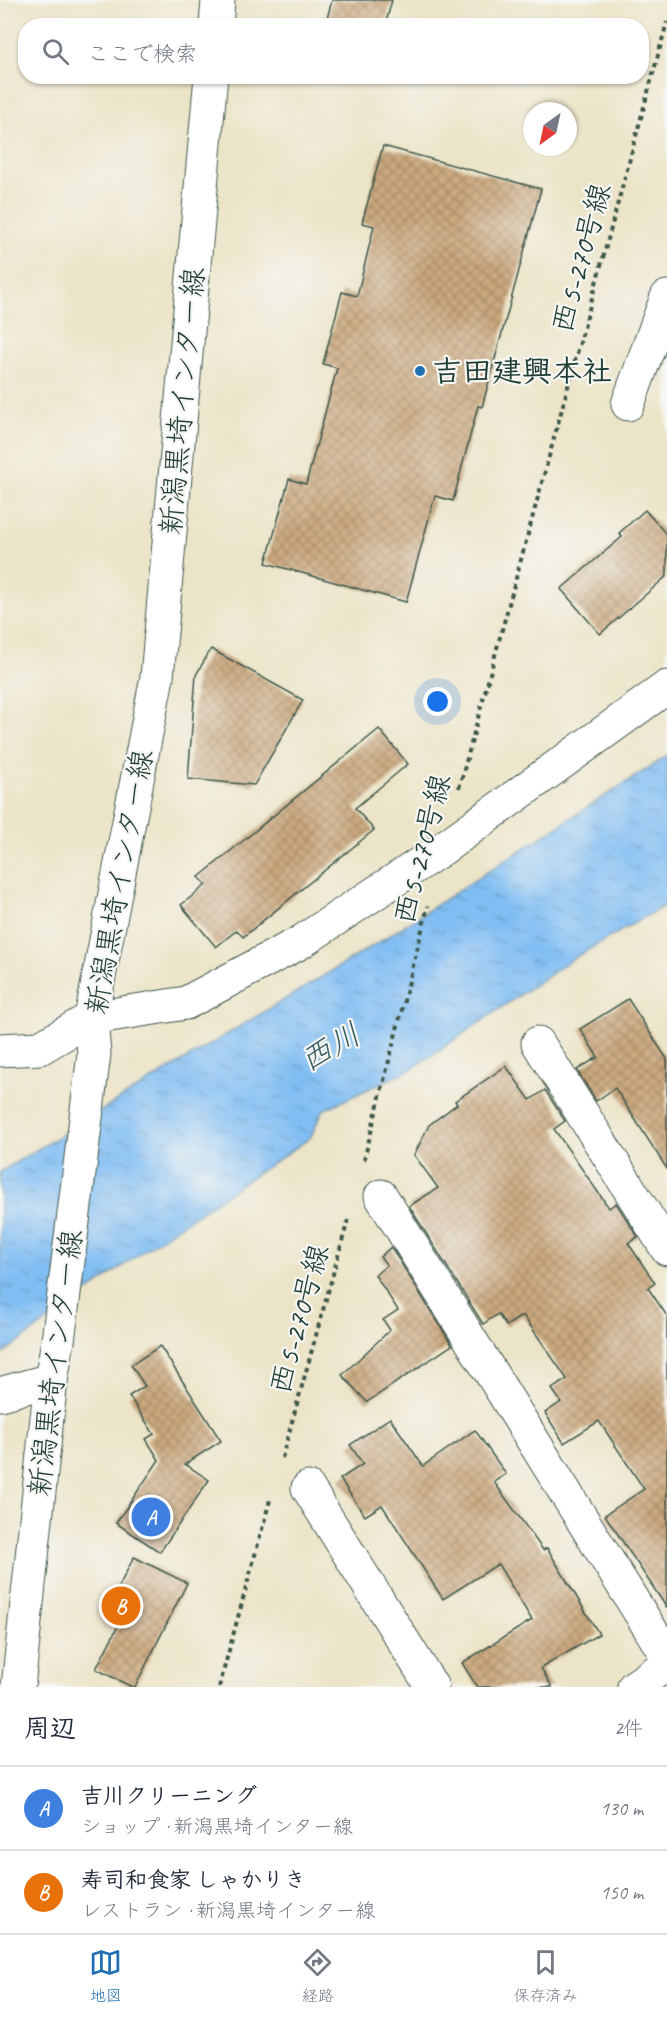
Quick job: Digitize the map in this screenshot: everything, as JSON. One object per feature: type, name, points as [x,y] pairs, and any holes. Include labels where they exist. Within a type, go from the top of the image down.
[{"type":"street","points":[[217,18],[218,0]]},
{"type":"street","name":"新潟黒埼インター線","points":[[18,1687],[51,1380],[58,1341],[94,1054],[92,1018],[157,677],[210,84]]},
{"type":"street","points":[[628,404],[667,297]]},
{"type":"street","points":[[0,1050],[40,1048],[92,1018],[186,1003],[301,942],[442,849],[667,687]]},
{"type":"street","points":[[538,1043],[667,1249]]},
{"type":"street","points":[[381,1196],[667,1656]]},
{"type":"street","points":[[0,1394],[51,1380]]},
{"type":"street","points":[[308,1488],[432,1687]]},
{"type":"street","points":[[634,1687],[667,1664]]},
{"type":"path","name":"西5-270号線","points":[[458,791],[667,22]]},
{"type":"path","name":"西5-270号線","points":[[364,1161],[442,849]]},
{"type":"path","name":"西5-270号線","points":[[282,1458],[348,1218]]},
{"type":"path","points":[[219,1687],[273,1492]]},
{"type":"water","name":"西川","points":[[667,756],[667,904],[574,958],[413,1068],[323,1110],[310,1138],[157,1241],[0,1356],[0,1172],[376,944]]},
{"type":"building","points":[[332,0],[392,0],[387,18],[327,18]]},
{"type":"building","name":"吉田建興本社","points":[[383,146],[541,189],[482,407],[478,406],[453,501],[435,496],[406,602],[266,563],[289,479],[306,484],[337,368],[323,364],[342,292],[357,296],[374,226],[362,223]]},
{"type":"building","points":[[645,510],[667,535],[667,576],[600,634],[561,589],[622,537],[619,533]]},
{"type":"building","points":[[211,649],[303,700],[254,785],[188,779],[196,675]]},
{"type":"building","points":[[379,729],[408,764],[355,808],[374,830],[243,937],[237,930],[216,947],[181,905],[206,885],[199,877]]},
{"type":"building","points":[[628,999],[667,1059],[667,1169],[615,1088],[596,1101],[577,1070],[598,1057],[580,1029]]},
{"type":"building","points":[[506,1066],[530,1100],[545,1090],[565,1121],[554,1129],[609,1208],[616,1203],[638,1237],[628,1243],[655,1283],[648,1288],[667,1316],[667,1608],[605,1515],[644,1489],[599,1421],[564,1443],[545,1413],[561,1402],[552,1389],[567,1379],[523,1315],[506,1326],[498,1314],[483,1324],[409,1206],[438,1188],[414,1155],[429,1125],[457,1104],[455,1101]]},
{"type":"building","points":[[391,1247],[452,1345],[367,1402],[342,1375],[390,1330],[383,1320],[398,1310],[375,1275],[387,1265],[380,1257]]},
{"type":"building","points":[[160,1346],[221,1441],[185,1464],[209,1480],[160,1552],[116,1523],[159,1460],[146,1439],[154,1434],[129,1396],[145,1386],[131,1365]]},
{"type":"building","points":[[390,1418],[423,1466],[475,1430],[506,1474],[494,1482],[543,1550],[547,1548],[599,1634],[541,1668],[552,1687],[477,1687],[462,1663],[532,1620],[498,1564],[443,1599],[382,1505],[365,1516],[340,1479],[363,1464],[350,1445]]},
{"type":"building","points":[[134,1557],[187,1583],[135,1687],[132,1687],[96,1669],[122,1618],[107,1610]]},
{"type":"place","name":"吉田建興本社","points":[[420,371]]},
{"type":"place","name":"吉川クリーニング","points":[[151,1517]]},
{"type":"place","name":"寿司和食家 しゃかりき","points":[[121,1606]]}]
